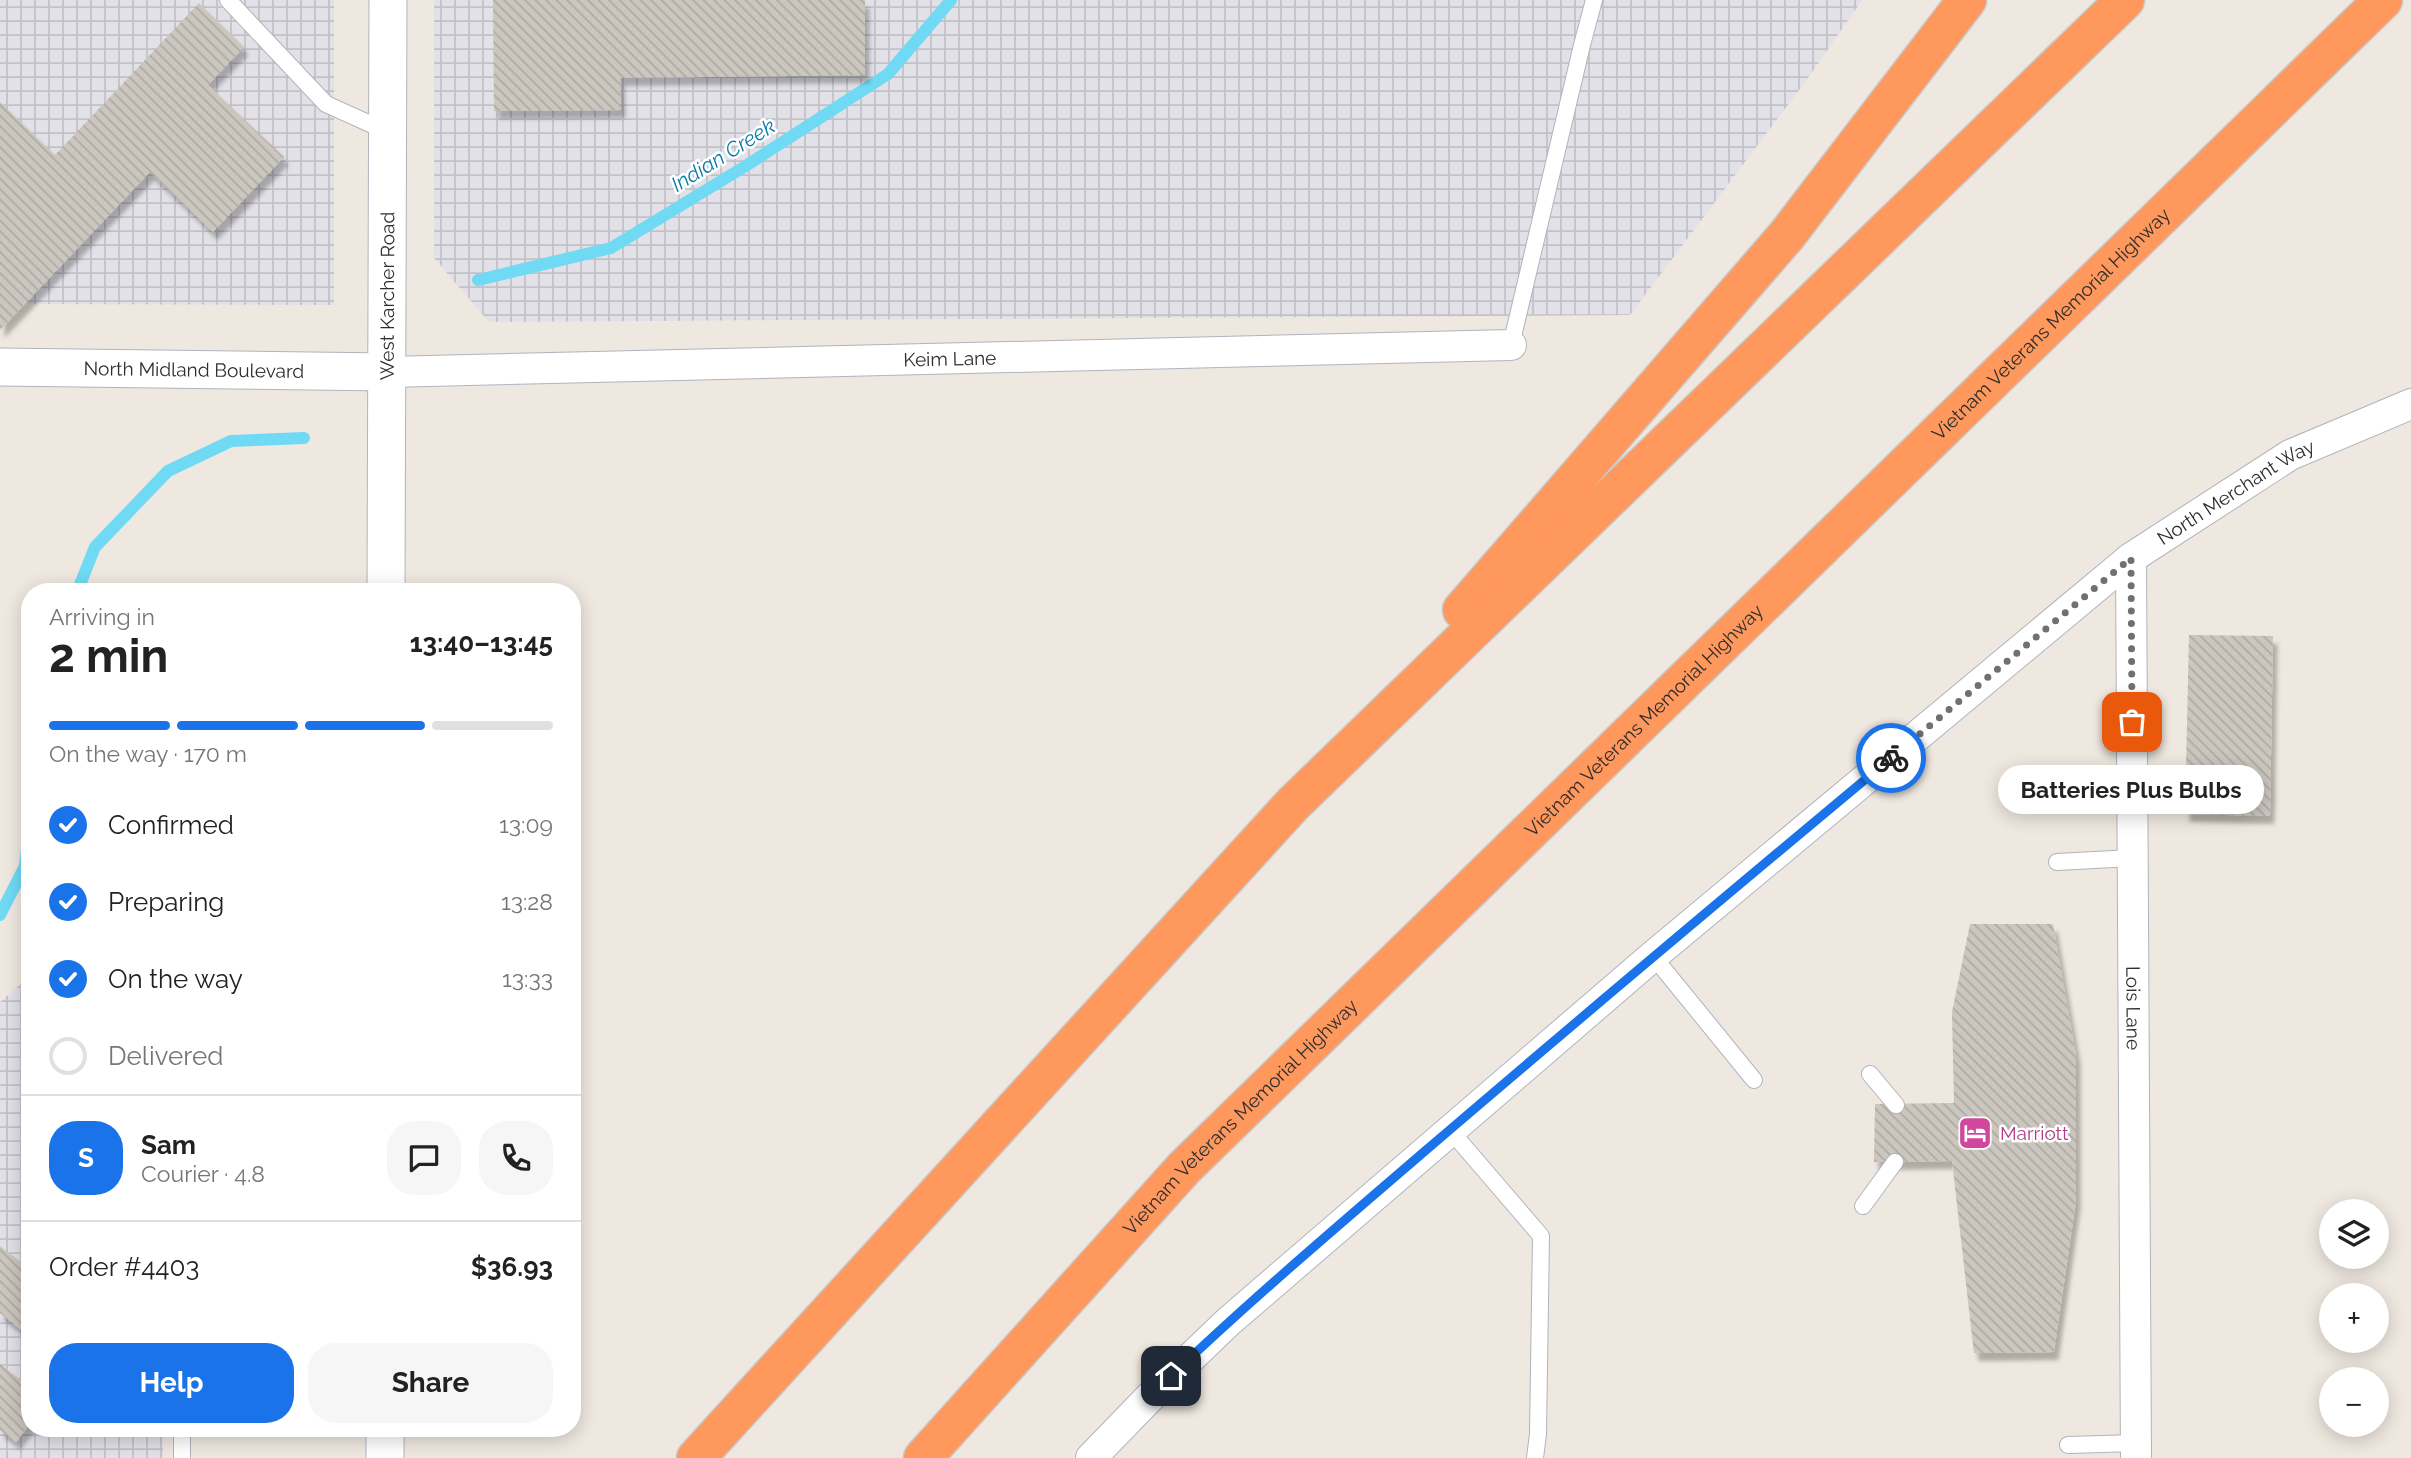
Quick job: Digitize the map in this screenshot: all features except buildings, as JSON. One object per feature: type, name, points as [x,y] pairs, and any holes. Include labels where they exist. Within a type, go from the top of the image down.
[{"type":"highway","points":[[696,1458],[1293,804],[1787,235],[1967,0]]},
{"type":"highway","points":[[1293,804],[2124,0]]},
{"type":"highway","name":"Vietnam Veterans Memorial Highway","points":[[923,1458],[1184,1168],[2383,0]]},
{"type":"street","name":"West Karcher Road","points":[[386,583],[388,0]]},
{"type":"street","name":"Keim Lane","points":[[388,372],[1511,345]]},
{"type":"street","name":"North Midland Boulevard","points":[[0,368],[388,372]]},
{"type":"street","name":"North Merchant Way","points":[[1091,1458],[1228,1322],[1450,1129],[1653,956],[2131,558],[2290,455],[2411,404]]},
{"type":"street","name":"Lois Lane","points":[[2131,558],[2136,1450]]},
{"type":"street","points":[[385,1437],[385,1458]]},
{"type":"lane","points":[[228,0],[326,104],[388,132]]},
{"type":"lane","points":[[1511,345],[1594,0]]},
{"type":"lane","points":[[2057,862],[2132,858]]},
{"type":"lane","points":[[1653,956],[1754,1080]]},
{"type":"lane","points":[[1870,1074],[1896,1105]]},
{"type":"lane","points":[[1450,1129],[1541,1236],[1538,1434],[1535,1458]]},
{"type":"lane","points":[[1863,1206],[1895,1161]]},
{"type":"lane","points":[[182,1437],[182,1458]]},
{"type":"lane","points":[[2068,1445],[2136,1450]]},
{"type":"shaded area","points":[[0,0],[334,0],[334,305],[0,304]]},
{"type":"shaded area","points":[[434,0],[1862,0],[1808,78],[1630,315],[489,322],[434,258]]},
{"type":"shaded area","points":[[21,984],[21,1437],[163,1437],[163,1458],[0,1458],[0,1002]]},
{"type":"waterway","name":"Indian Creek","points":[[478,280],[611,248],[744,167],[888,74],[951,0]]},
{"type":"waterway","name":"Indian Creek","points":[[81,583],[95,547],[168,471],[231,441],[304,438]]},
{"type":"waterway","name":"Indian Creek","points":[[0,915],[21,874]]},
{"type":"way so far","points":[[1891,758],[2131,558],[2132,722]]},
{"type":"place","name":"Batteries Plus Bulbs","points":[[2132,722]]},
{"type":"place","name":"Marriott","points":[[1975,1133]]},
{"type":"route","points":[[1171,1376],[1228,1322],[1450,1129],[1891,758]]}]
